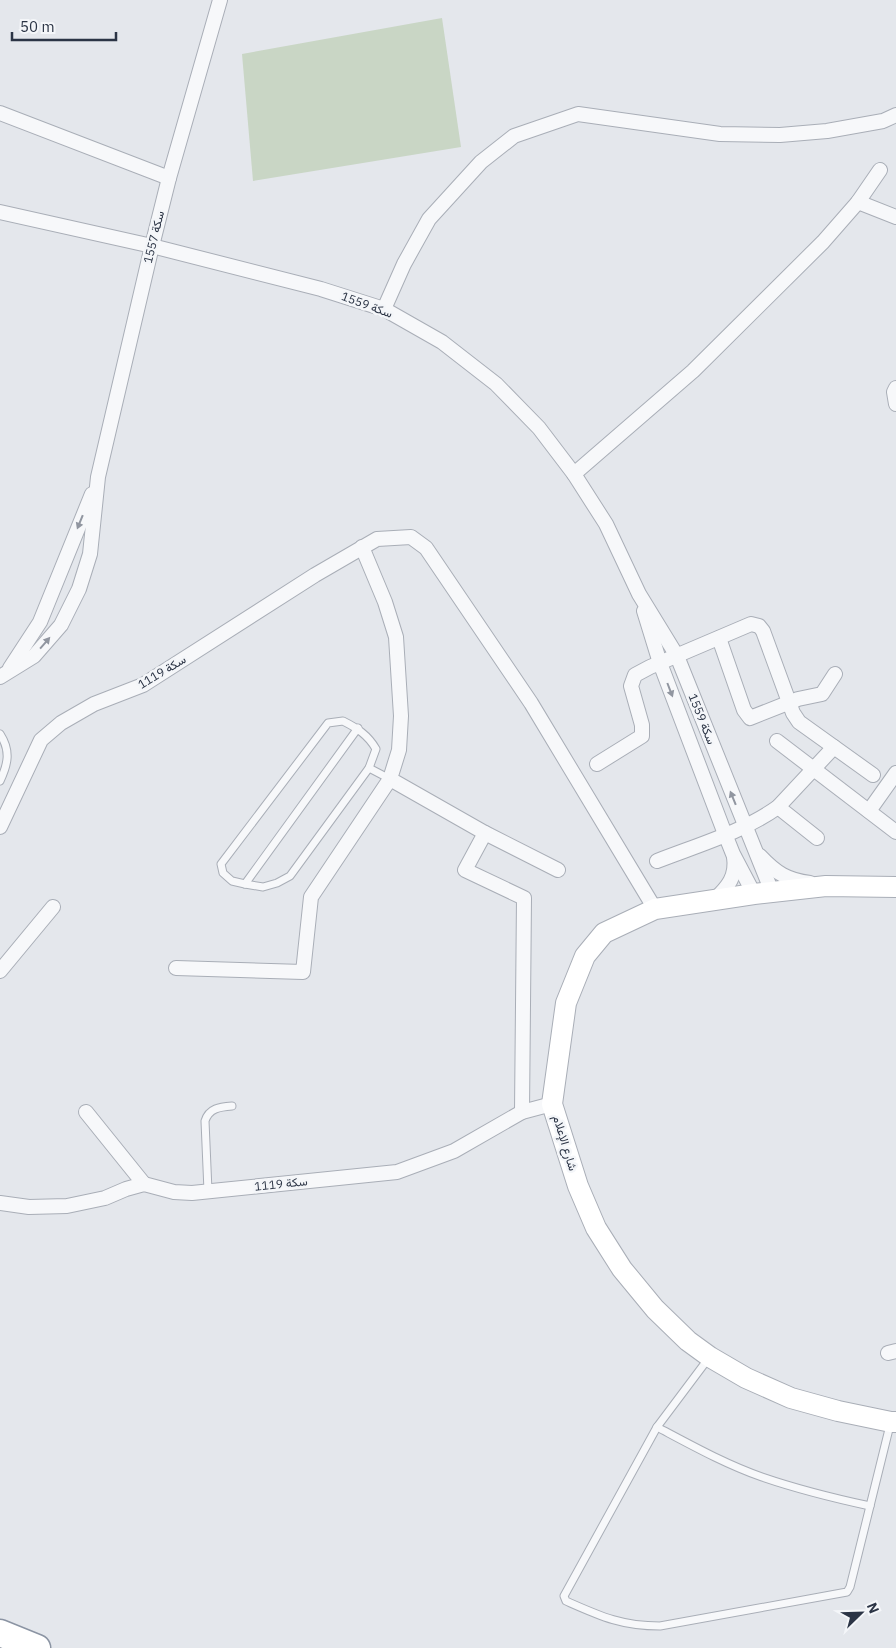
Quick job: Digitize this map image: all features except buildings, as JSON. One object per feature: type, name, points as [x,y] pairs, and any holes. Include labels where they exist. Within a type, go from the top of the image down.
[{"type":"highway","points":[[0,1633],[37,1648]]},
{"type":"main road","name":"شارع الإعلام","points":[[893,1422],[838,1411],[791,1398],[746,1378],[710,1357],[688,1341],[655,1310],[622,1269],[596,1228],[578,1186],[552,1104],[566,1003],[585,956],[604,933],[655,910],[763,893],[826,886],[896,887]]},
{"type":"street","name":"سكة 1557","points":[[3,675],[34,656],[60,625],[75,598],[87,564],[90,554],[98,477],[152,246],[169,178],[220,0]]},
{"type":"street","points":[[0,113],[169,178]]},
{"type":"street","points":[[384,308],[404,264],[429,219],[480,162],[514,136],[578,114],[720,134],[780,135],[827,131],[883,121],[896,115]]},
{"type":"street","points":[[574,474],[693,371],[824,242],[858,202],[880,170]]},
{"type":"street","points":[[858,202],[896,217]]},
{"type":"street","name":"سكة 1559","points":[[0,212],[152,246],[321,288],[384,308],[442,342],[496,384],[539,428],[574,474],[606,524],[639,594],[677,656],[755,850],[763,893]]},
{"type":"street","points":[[896,388],[894,392],[896,404]]},
{"type":"street","name":"سكة 1557","points":[[3,675],[40,622],[98,477]]},
{"type":"street","name":"سكة 1119","points":[[0,827],[41,740],[61,723],[94,704],[143,685],[377,539],[410,537],[426,548],[531,702],[655,910]]},
{"type":"street","points":[[176,968],[303,972],[310,897],[390,779],[399,750],[401,716],[396,637],[385,602],[362,547]]},
{"type":"street","points":[[65,559],[87,564]]},
{"type":"street","points":[[52,590],[75,598]]},
{"type":"street","name":"سكة 1559","points":[[639,594],[660,663],[733,854],[735,867],[732,879],[713,901]]},
{"type":"street","points":[[597,764],[642,736],[642,725],[631,686],[635,675],[751,624],[759,626],[762,630],[799,722],[873,775]]},
{"type":"street","points":[[718,638],[744,710],[750,718],[798,698],[822,694],[835,674]]},
{"type":"street","points":[[778,741],[896,832]]},
{"type":"street","points":[[657,861],[744,826],[768,814],[778,806],[834,747]]},
{"type":"street","points":[[869,811],[896,773]]},
{"type":"street","points":[[390,779],[484,833],[558,870]]},
{"type":"street","points":[[778,806],[817,838]]},
{"type":"street","points":[[484,833],[465,870],[524,898],[522,1112]]},
{"type":"street","name":"سكة 1559","points":[[755,850],[774,870],[788,879],[826,886]]},
{"type":"street","name":"سكة 1559","points":[[733,854],[763,893]]},
{"type":"street","points":[[0,971],[53,907]]},
{"type":"street","name":"سكة 1119","points":[[144,1184],[174,1192],[208,1191],[397,1172],[454,1151],[522,1112],[552,1104]]},
{"type":"street","points":[[0,1203],[28,1207],[67,1206],[105,1198],[126,1188],[144,1184],[86,1112]]},
{"type":"lane","points":[[343,721],[358,728],[376,749],[369,768],[290,876],[264,887],[232,881],[223,873],[221,864],[328,723],[343,721]]},
{"type":"lane","points":[[245,884],[358,728]]},
{"type":"lane","points":[[0,734],[7,747],[8,759],[0,781]]},
{"type":"lane","points":[[369,768],[390,779]]},
{"type":"lane","points":[[208,1191],[206,1117],[216,1108],[232,1106]]},
{"type":"lane","points":[[710,1357],[657,1427],[563,1598],[566,1601],[612,1621],[638,1626],[660,1626],[847,1592],[850,1587],[893,1422]]},
{"type":"lane","points":[[657,1427],[708,1454],[760,1476],[814,1494],[870,1506]]},
{"type":"green space","points":[[442,18],[461,147],[253,181],[242,54]]}]
